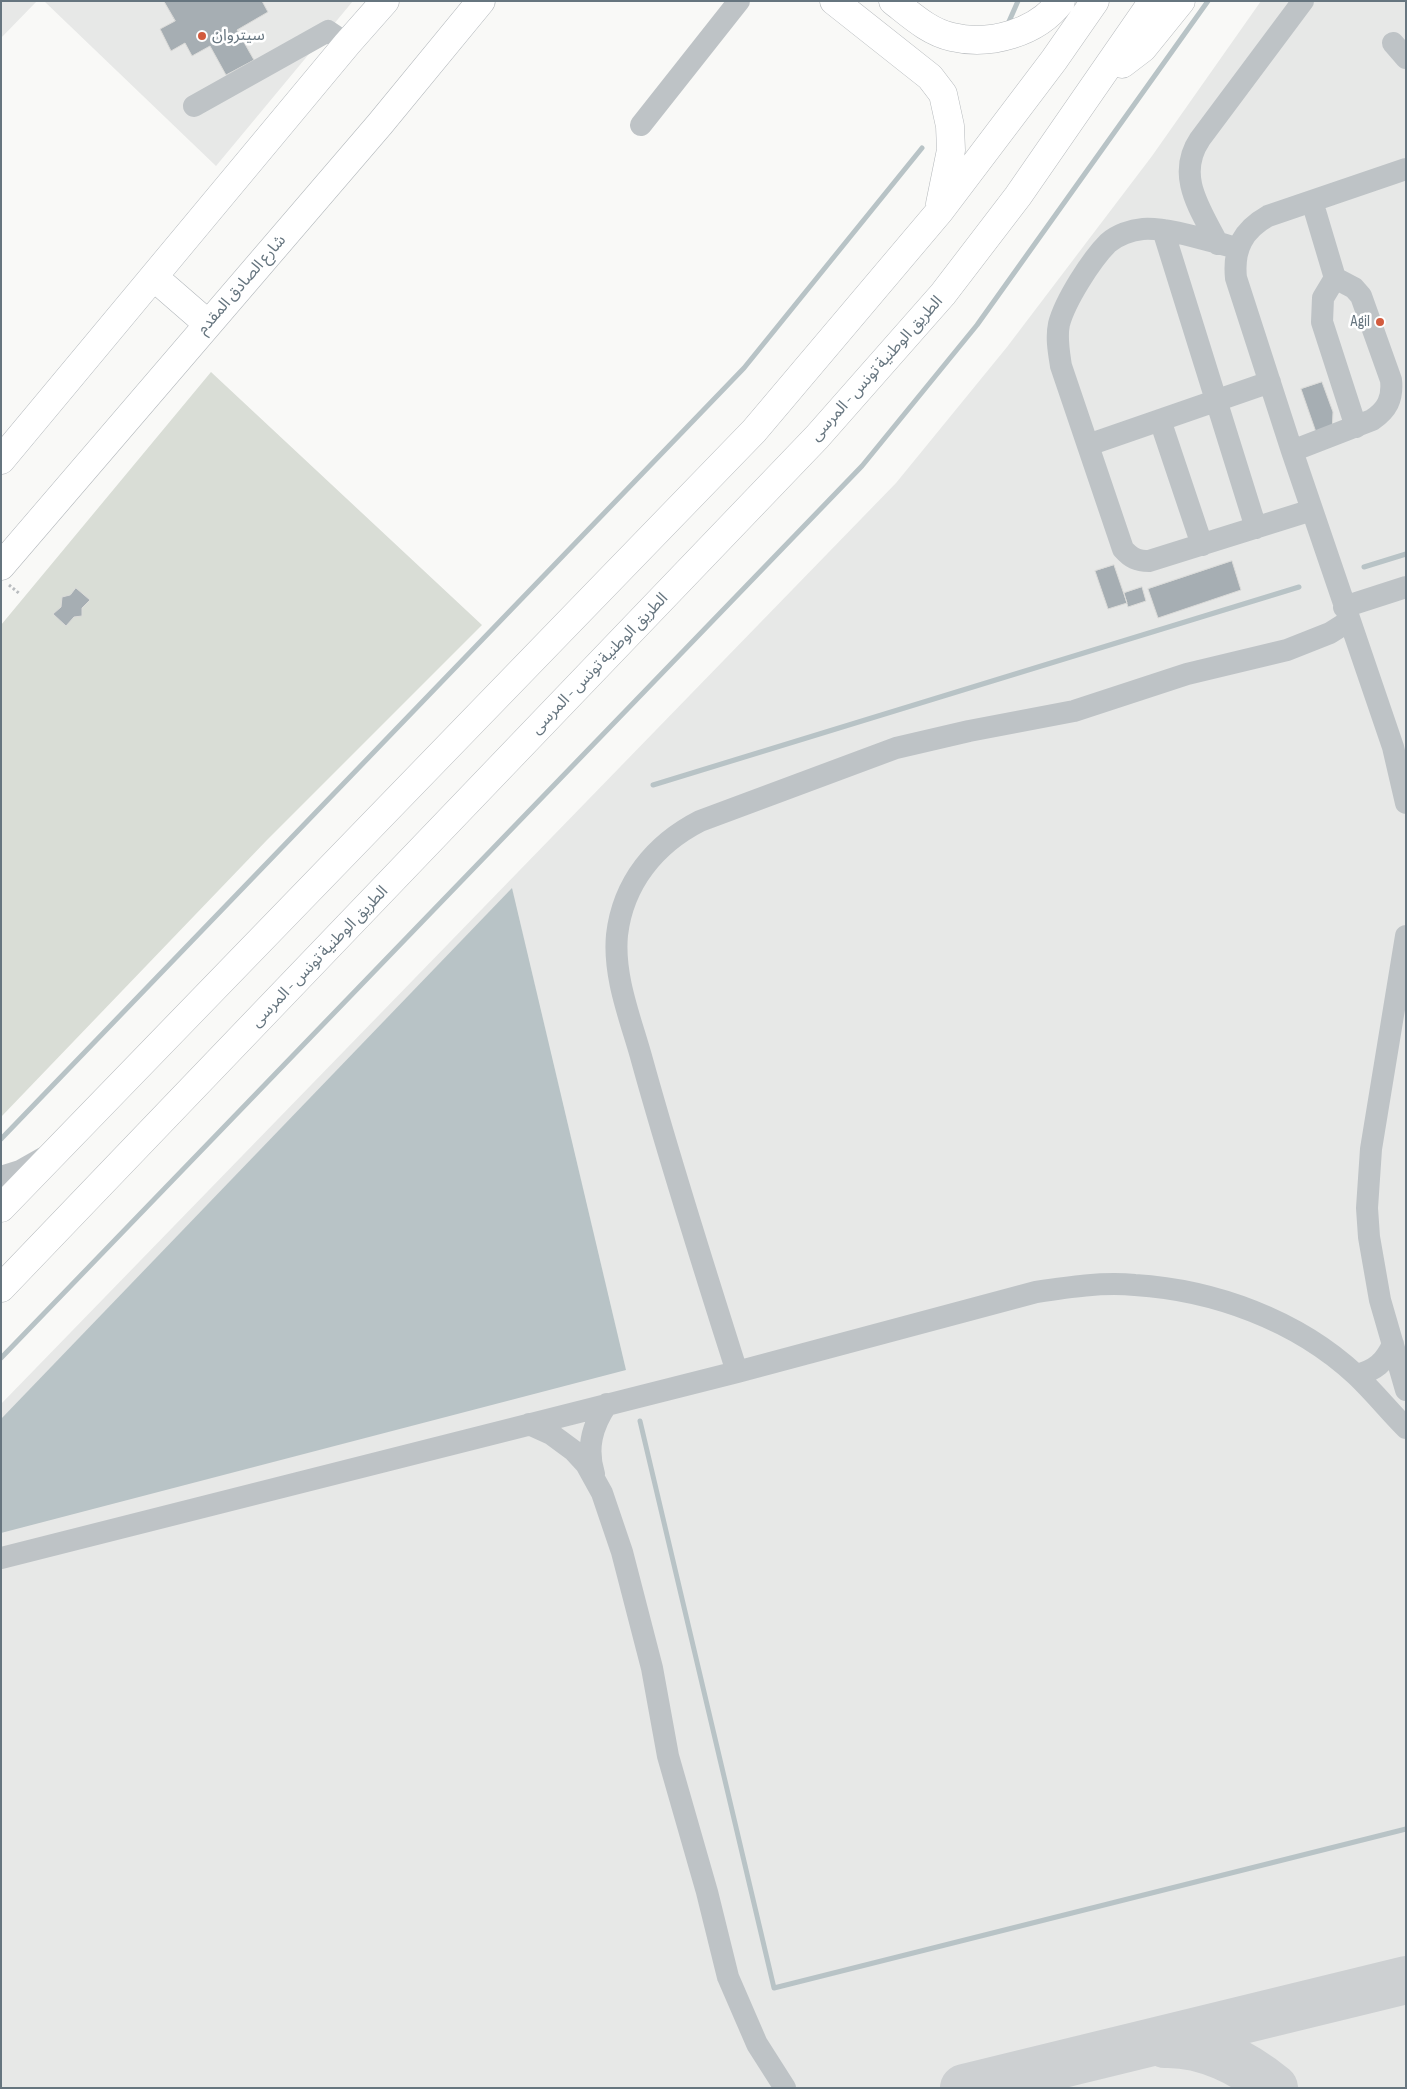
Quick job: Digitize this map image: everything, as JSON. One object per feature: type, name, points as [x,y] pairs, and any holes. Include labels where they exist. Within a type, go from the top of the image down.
[{"type":"main road","points":[[1,460],[155,278],[347,44],[385,1]]},
{"type":"main road","name":"شارع الصادق المقدم","points":[[1,566],[380,124],[481,1]]},
{"type":"main road","points":[[834,1],[930,77],[943,94],[950,126],[951,150],[939,212]]},
{"type":"main road","points":[[893,1],[925,26],[952,37],[981,40],[1010,36],[1036,24],[1060,1]]},
{"type":"main road","points":[[1,1208],[754,431],[939,212],[1054,60],[1095,1]]},
{"type":"main road","name":"الطريق الوطنية تونس - المرسى","points":[[1,1288],[817,437],[943,294],[1018,196],[1153,1]]},
{"type":"main road","points":[[1104,72],[1125,62],[1143,48],[1181,1]]},
{"type":"main road","points":[[155,278],[208,324]]},
{"type":"lane","points":[[641,125],[739,1]]},
{"type":"lane","points":[[1303,1],[1200,139],[1190,156],[1188,178],[1191,189],[1228,246],[1235,263],[1236,278],[1292,451],[1393,747],[1406,803]]},
{"type":"lane","points":[[194,106],[328,31],[347,44]]},
{"type":"lane","points":[[1228,246],[1255,223],[1268,216],[1406,169]]},
{"type":"lane","points":[[1312,201],[1335,278],[1324,298],[1322,322],[1356,427]]},
{"type":"lane","points":[[1228,246],[1163,230],[1144,228],[1126,232],[1110,242],[1097,256],[1066,306],[1059,326],[1058,346],[1061,366],[1123,549],[1130,557],[1139,561],[1150,561],[1312,510]]},
{"type":"lane","points":[[1163,230],[1256,528]]},
{"type":"lane","points":[[1292,451],[1356,427],[1382,414],[1390,398],[1391,380],[1361,296],[1354,288],[1335,278]]},
{"type":"lane","points":[[1088,445],[1270,382]]},
{"type":"lane","points":[[1160,420],[1202,545]]},
{"type":"lane","points":[[737,1372],[672,1171],[618,971],[617,936],[625,902],[642,869],[654,854],[668,841],[700,821],[864,758],[932,738],[1074,711],[1187,674],[1287,650],[1323,636],[1347,614],[1406,587]]},
{"type":"lane","points":[[1405,1388],[1373,1269],[1369,1237],[1368,1178],[1371,1149],[1406,936]]},
{"type":"lane","points":[[1,1177],[20,1172],[55,1152]]},
{"type":"lane","points":[[1,1558],[737,1372],[1036,1292],[1085,1285],[1134,1284],[1182,1290],[1230,1303],[1274,1321],[1317,1345],[1356,1375],[1406,1428]]},
{"type":"lane","points":[[1356,1375],[1368,1372],[1379,1366],[1393,1344]]},
{"type":"lane","points":[[607,1404],[599,1415],[591,1441],[590,1453],[595,1478],[622,1552],[652,1668],[668,1756],[710,1902],[728,1977],[757,2044],[785,2088]]},
{"type":"lane","points":[[529,1424],[561,1440],[586,1464],[595,1478]]},
{"type":"shaded area","points":[[1,1],[37,1],[1,38]]},
{"type":"shaded area","points":[[44,1],[353,1],[216,166]]},
{"type":"shaded area","points":[[1261,1],[1406,1],[1406,2088],[1,2088],[1,1404],[896,483],[1007,347],[1152,156]]},
{"type":"shaded area","points":[[211,372],[482,625],[267,840],[1,1117],[1,625]]},
{"type":"shaded area","points":[[512,888],[626,1370],[1,1533],[1,1419]]},
{"type":"building","name":"سيتروان","points":[[164,1],[262,1],[268,12],[237,30],[254,60],[226,75],[210,46],[192,56],[185,43],[171,51],[160,29],[175,21]]},
{"type":"building","points":[[1322,382],[1333,412],[1332,433],[1318,438],[1301,389]]},
{"type":"building","points":[[1232,561],[1241,590],[1158,618],[1148,589]]},
{"type":"building","points":[[1114,565],[1127,603],[1108,609],[1095,571]]},
{"type":"building","points":[[1142,587],[1146,601],[1128,607],[1124,593]]},
{"type":"building","points":[[76,588],[90,600],[82,608],[82,616],[74,617],[66,626],[53,614],[61,607],[62,597],[70,595]]},
{"type":"waterway","points":[[1007,26],[1018,1]]},
{"type":"waterway","points":[[1,1358],[862,466],[977,325],[1208,1]]},
{"type":"waterway","points":[[1,1139],[744,368],[922,148]]},
{"type":"waterway","points":[[1364,567],[1406,554]]},
{"type":"waterway","points":[[653,785],[1299,587]]},
{"type":"waterway","points":[[640,1421],[774,1988],[1406,1829]]},
{"type":"taxiway","points":[[964,2088],[1406,1980]]},
{"type":"taxiway","points":[[1165,2044],[1195,2047],[1223,2056],[1250,2070],[1274,2088]]},
{"type":"place","name":"سيتروان","points":[[202,36]]},
{"type":"place","name":"Agil","points":[[1380,322]]}]
